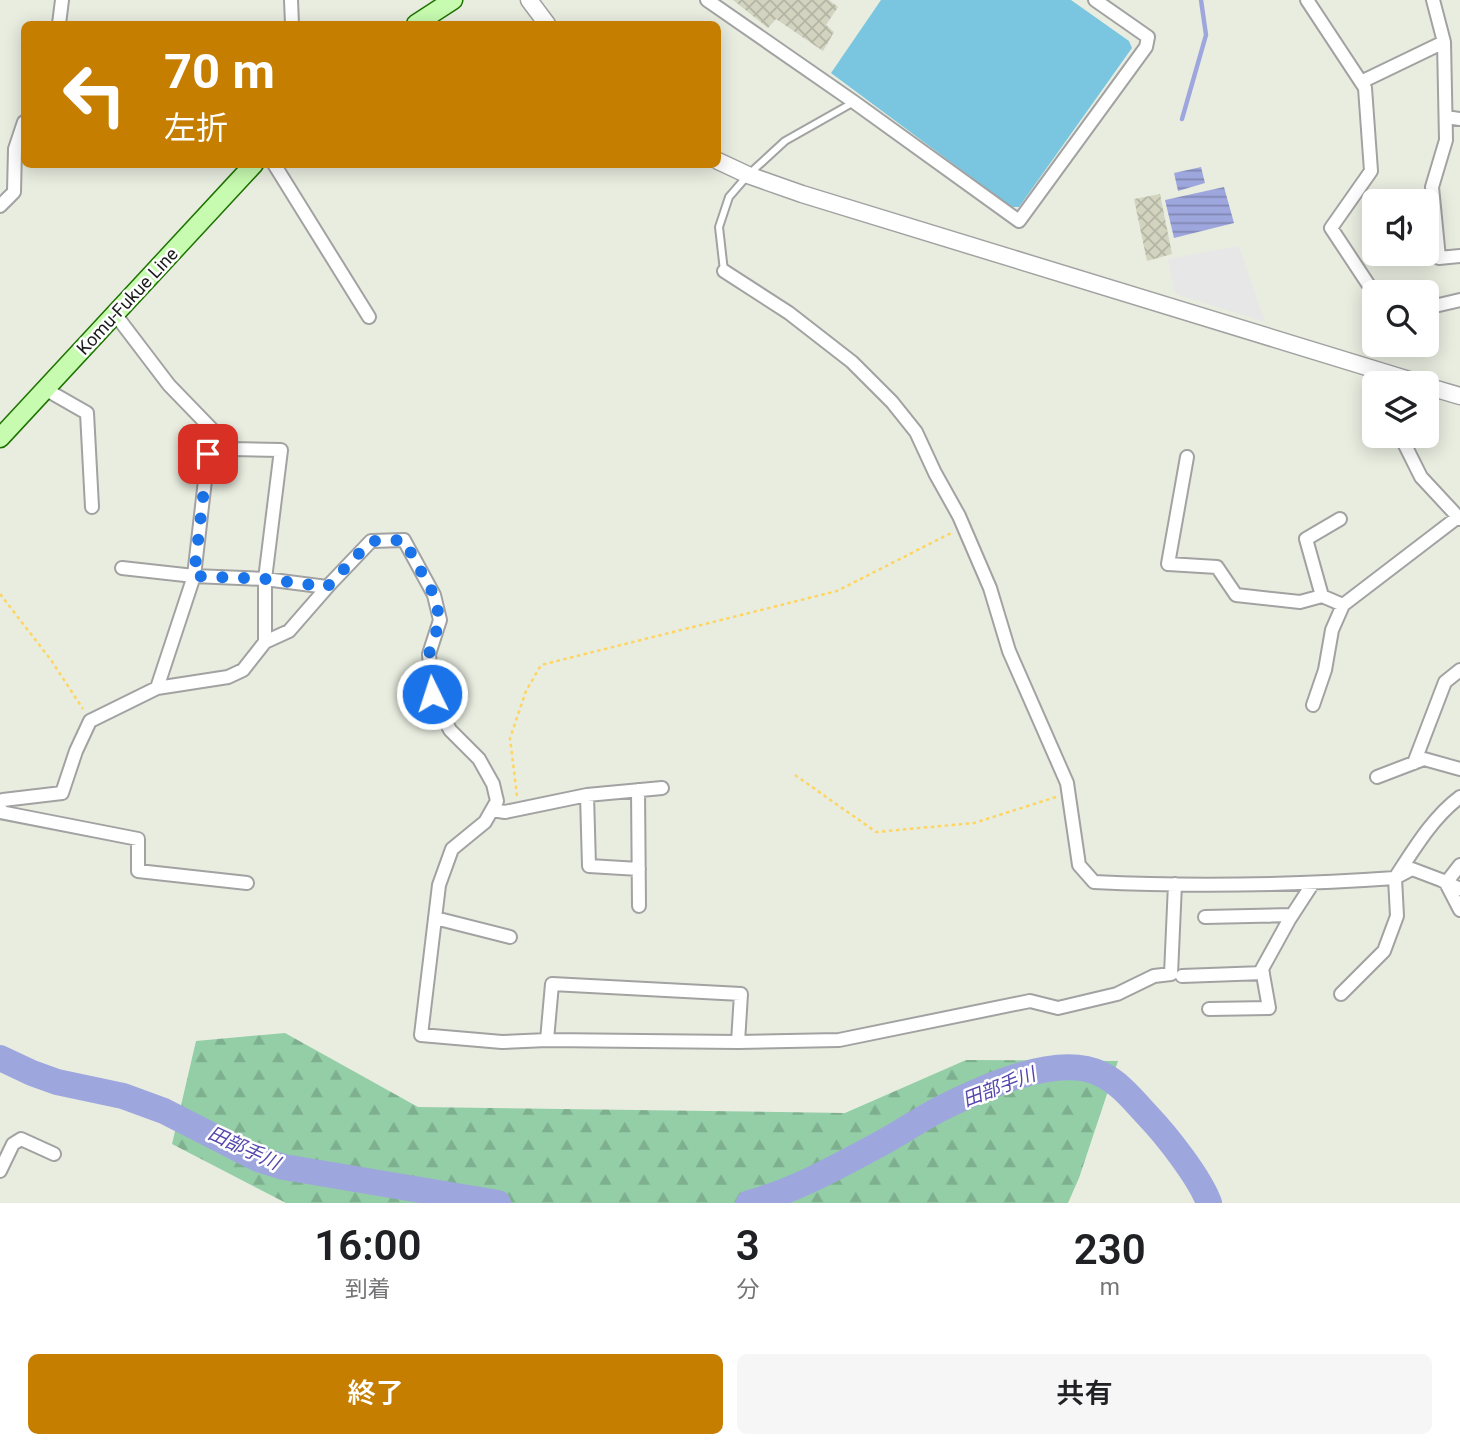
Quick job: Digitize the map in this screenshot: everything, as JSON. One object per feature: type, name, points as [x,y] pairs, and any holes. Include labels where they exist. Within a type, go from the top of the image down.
[{"type":"main road","points":[[420,21],[453,0]]},
{"type":"main road","name":"Komu-Fukue Line","points":[[0,438],[250,168]]},
{"type":"street","points":[[59,21],[62,0]]},
{"type":"street","points":[[291,0],[292,21]]},
{"type":"street","points":[[529,0],[545,21]]},
{"type":"street","points":[[708,0],[1020,221],[1146,47],[1148,37],[1095,0]]},
{"type":"street","points":[[1307,0],[1365,88],[1371,171],[1331,228],[1365,280]]},
{"type":"street","points":[[1433,0],[1444,42],[1446,117],[1446,141],[1432,187],[1436,234],[1439,258],[1460,256]]},
{"type":"street","points":[[1361,82],[1444,42]]},
{"type":"street","points":[[1446,117],[1460,118]]},
{"type":"street","points":[[0,206],[14,192],[16,149],[21,132]]},
{"type":"street","points":[[721,162],[802,194],[1380,371]]},
{"type":"street","points":[[276,168],[369,317]]},
{"type":"street","points":[[724,271],[789,313],[852,362],[892,402],[916,432],[964,527],[990,588],[1009,651],[1067,783],[1079,865],[1094,882],[1257,885],[1313,883],[1395,877],[1412,869],[1460,889]]},
{"type":"street","points":[[1439,305],[1460,300]]},
{"type":"street","points":[[116,314],[169,385],[231,450],[281,450],[265,579],[265,642]]},
{"type":"street","points":[[45,389],[87,413],[92,507]]},
{"type":"street","points":[[1439,390],[1460,396]]},
{"type":"street","points":[[157,688],[194,576],[208,454],[218,436]]},
{"type":"street","points":[[1313,705],[1325,670],[1332,630],[1343,605],[1459,518],[1421,477],[1406,448]]},
{"type":"street","points":[[1187,457],[1168,564],[1217,567],[1236,595],[1300,601],[1322,596],[1343,605]]},
{"type":"street","points":[[1322,596],[1306,540],[1340,519]]},
{"type":"street","points":[[0,805],[3,800],[62,793],[76,751],[90,721],[157,688],[228,677],[243,670],[265,642],[289,631],[371,541],[404,540],[434,595],[440,620],[429,654],[432,694],[450,730],[479,759],[494,784],[496,801],[485,822],[452,849],[439,885],[421,1035],[502,1042],[839,1040],[1030,1001],[1058,1008],[1117,994],[1154,976],[1171,974],[1175,884]]},
{"type":"street","points":[[122,568],[194,576],[265,579],[327,587]]},
{"type":"street","points":[[1414,763],[1445,682],[1460,670]]},
{"type":"street","points":[[1377,777],[1424,759],[1460,769]]},
{"type":"street","points":[[492,810],[505,812],[587,795],[662,788]]},
{"type":"street","points":[[638,790],[639,906]]},
{"type":"street","points":[[587,795],[589,866],[639,869]]},
{"type":"street","points":[[1341,994],[1384,951],[1398,916],[1395,877],[1418,842],[1451,803],[1460,797]]},
{"type":"street","points":[[0,812],[138,839],[138,871],[247,883]]},
{"type":"street","points":[[1446,883],[1460,865]]},
{"type":"street","points":[[1209,1009],[1269,1009],[1262,969],[1313,883]]},
{"type":"street","points":[[1446,883],[1460,910]]},
{"type":"street","points":[[1205,917],[1292,915]]},
{"type":"street","points":[[435,918],[510,937]]},
{"type":"street","points":[[1182,976],[1263,973]]},
{"type":"street","points":[[547,1040],[552,984],[741,994],[738,1042]]},
{"type":"street","points":[[0,1138],[13,1144]]},
{"type":"street","points":[[0,1171],[13,1144],[21,1139],[54,1154]]},
{"type":"lane","points":[[724,271],[719,227],[729,197],[748,175],[785,141],[854,102]]},
{"type":"path","points":[[519,809],[510,738],[526,691],[541,665],[837,591],[964,527]]},
{"type":"path","points":[[0,594],[51,660],[90,721]]},
{"type":"path","points":[[795,775],[876,832],[974,823],[1068,794]]},
{"type":"green space","points":[[285,1033],[418,1107],[845,1113],[966,1060],[1118,1061],[1068,1203],[286,1203],[172,1144],[196,1041]]},
{"type":"shaded area","points":[[881,0],[1071,0],[1129,41],[1132,48],[1019,207],[1011,207],[831,73]]},
{"type":"shaded area","points":[[1201,167],[1205,183],[1178,191],[1174,173]]},
{"type":"shaded area","points":[[1224,187],[1234,223],[1174,238],[1165,200]]},
{"type":"shaded area","points":[[1239,246],[1265,322],[1175,294],[1168,259]]},
{"type":"building","points":[[733,0],[829,0],[838,7],[826,25],[834,32],[823,51],[776,19],[768,28]]},
{"type":"building","points":[[1160,194],[1172,254],[1147,261],[1134,199]]},
{"type":"waterway","points":[[1182,119],[1206,35],[1201,0]]},
{"type":"waterway","name":"田部手川","points":[[0,1058],[57,1082],[123,1096],[164,1111],[258,1159],[284,1167],[498,1203]]},
{"type":"waterway","name":"田部手川","points":[[749,1203],[816,1177],[976,1092],[1019,1076],[1063,1067],[1083,1068],[1101,1074],[1121,1087],[1173,1146],[1191,1170],[1209,1203]]},
{"type":"route","points":[[208,454],[194,576],[265,579],[327,587],[371,541],[404,540],[434,595],[440,620],[429,654],[432,694]]}]
